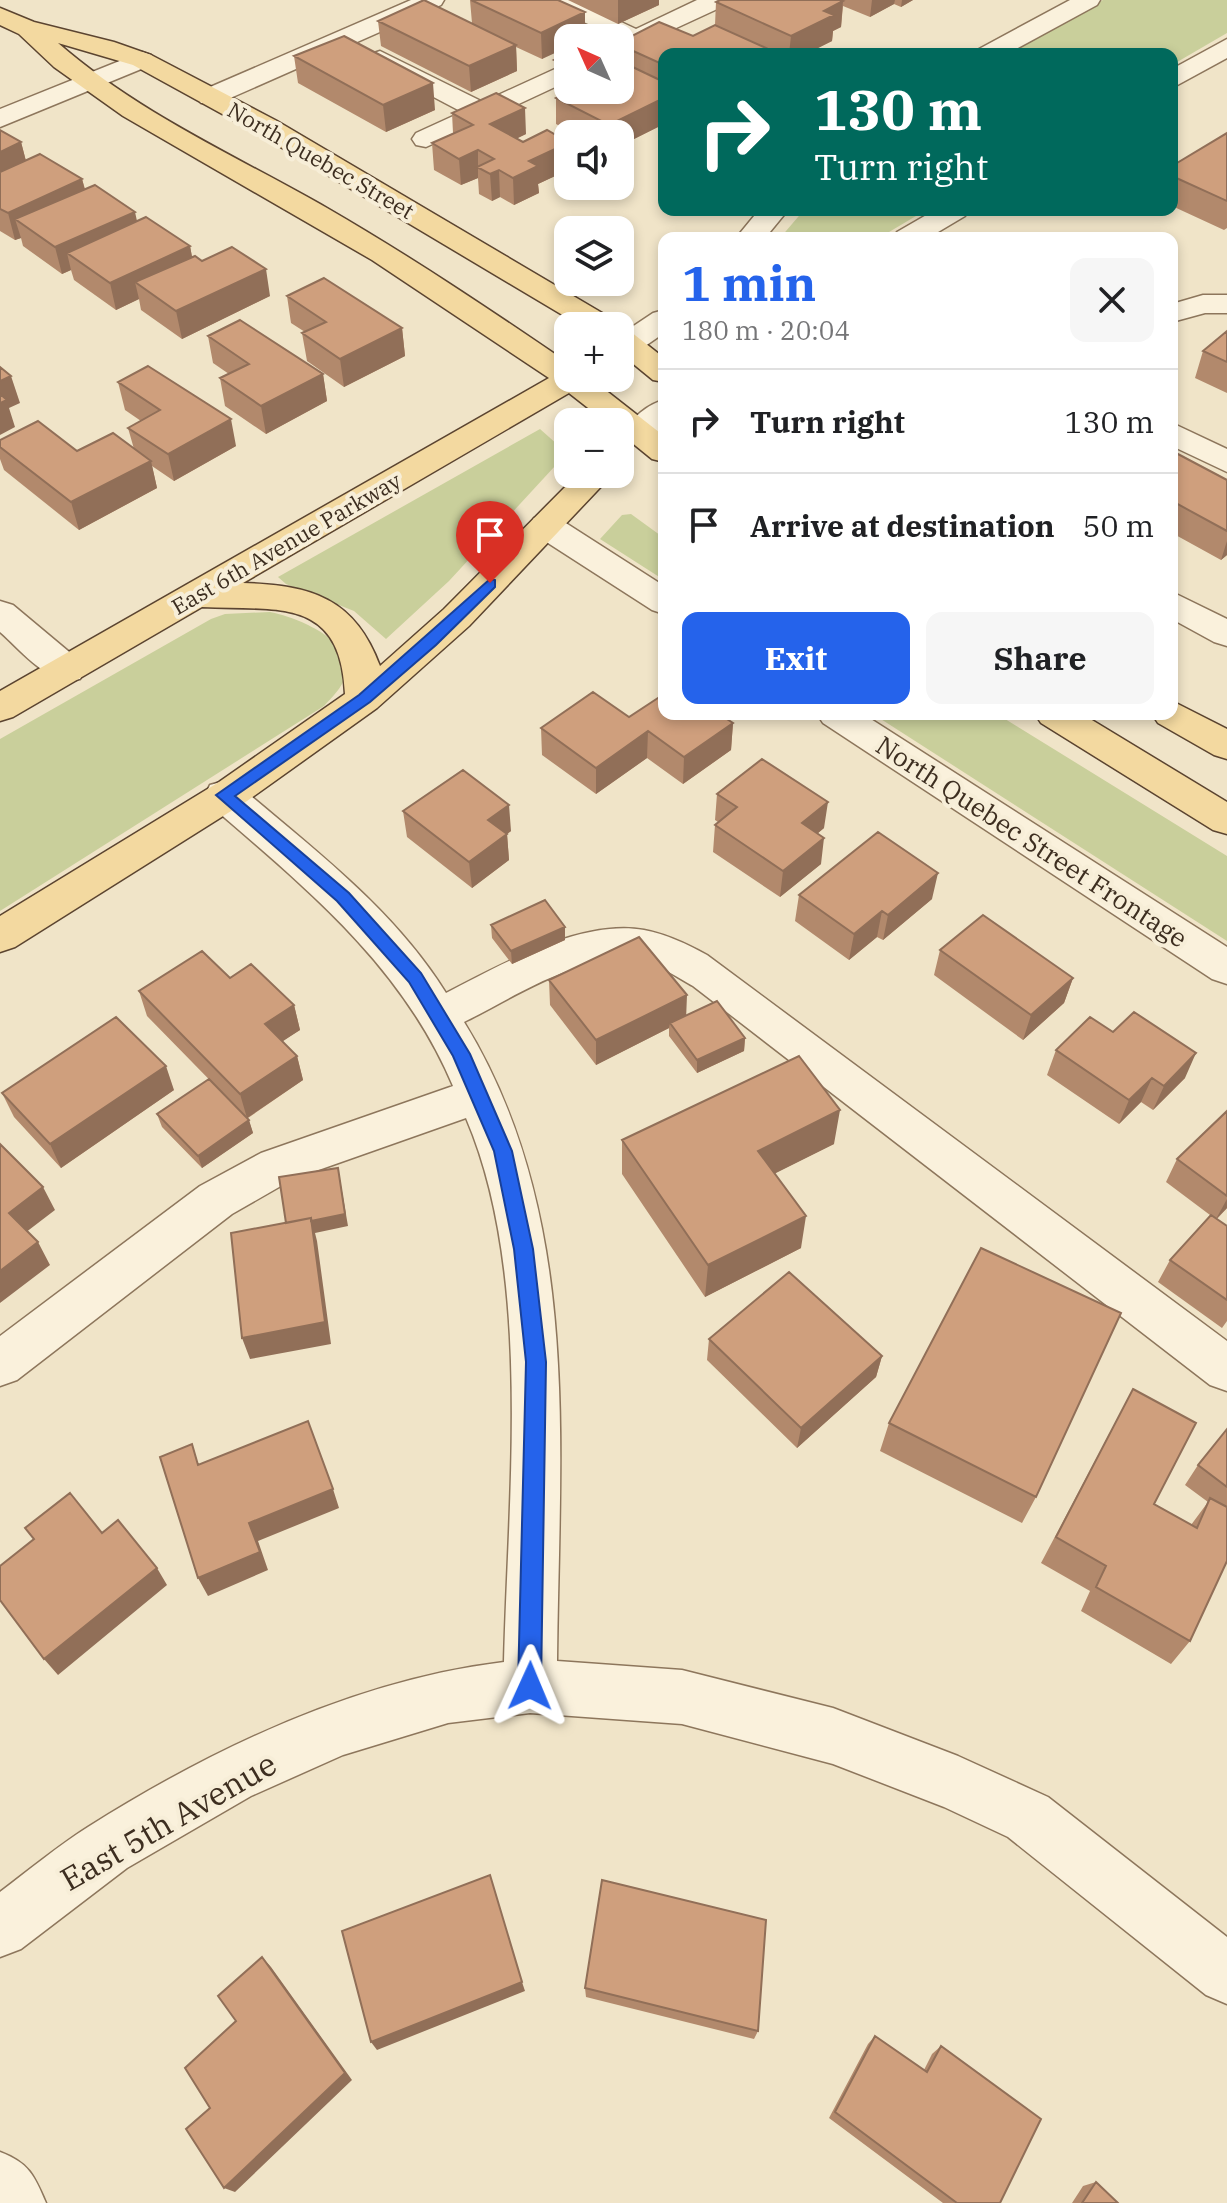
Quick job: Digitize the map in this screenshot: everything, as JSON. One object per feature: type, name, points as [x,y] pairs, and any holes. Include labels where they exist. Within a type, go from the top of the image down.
[{"type":"main road","name":"North Quebec Street","points":[[0,15],[25,28],[89,82],[415,272],[554,367]]},
{"type":"main road","name":"North Quebec Street","points":[[25,28],[105,47],[142,60],[210,97],[572,312]]},
{"type":"main road","name":"North Quebec Street","points":[[634,351],[658,369]]},
{"type":"main road","name":"East 6th Avenue Parkway","points":[[0,708],[554,387]]},
{"type":"main road","name":"North Quebec Street","points":[[585,392],[641,445]]},
{"type":"main road","points":[[0,936],[224,795],[364,699],[451,623],[583,488]]},
{"type":"main road","points":[[195,596],[271,594],[295,598],[332,617],[352,638],[361,657],[366,672],[364,699]]},
{"type":"main road","points":[[1178,718],[1227,746]]},
{"type":"main road","points":[[1064,720],[1227,820]]},
{"type":"street","points":[[210,97],[432,0]]},
{"type":"street","points":[[554,0],[596,24]]},
{"type":"street","points":[[634,39],[717,0]]},
{"type":"street","points":[[999,48],[1088,0]]},
{"type":"street","points":[[342,39],[483,112]]},
{"type":"street","points":[[1178,76],[1227,47]]},
{"type":"street","points":[[0,119],[142,60]]},
{"type":"street","points":[[426,139],[554,78]]},
{"type":"street","points":[[755,232],[769,216]]},
{"type":"street","points":[[917,232],[945,216]]},
{"type":"street","points":[[1178,311],[1203,304],[1227,304]]},
{"type":"street","points":[[634,332],[658,322]]},
{"type":"street","points":[[641,445],[658,419]]},
{"type":"street","points":[[1178,436],[1227,462]]},
{"type":"street","points":[[546,526],[658,598]]},
{"type":"street","points":[[1178,607],[1227,634]]},
{"type":"street","points":[[0,613],[67,670]]},
{"type":"street","name":"North Quebec Street Frontage","points":[[845,720],[1227,968]]},
{"type":"street","points":[[224,795],[311,867],[353,907],[415,978],[461,1054],[503,1151],[524,1249],[536,1362],[530,1686]]},
{"type":"street","points":[[438,1016],[576,951],[614,944],[643,945],[672,956],[708,975],[1227,1369]]},
{"type":"street","points":[[0,1364],[216,1200],[253,1179],[277,1166],[479,1095]]},
{"type":"street","name":"East 5th Avenue","points":[[0,1928],[107,1848],[231,1776],[339,1729],[448,1696],[530,1686],[682,1697],[833,1736],[958,1784],[1028,1817],[1227,1974]]},
{"type":"street","points":[[0,2183],[14,2203]]},
{"type":"green space","points":[[1103,0],[1227,0],[1227,33],[1178,62],[1178,48],[1016,48]]},
{"type":"green space","points":[[799,216],[916,216],[889,232],[785,232]]},
{"type":"green space","points":[[540,429],[554,441],[554,467],[449,581],[386,639],[354,611],[286,584],[278,577]]},
{"type":"green space","points":[[631,514],[658,534],[658,576],[600,539],[622,515]]},
{"type":"green space","points":[[270,612],[321,632],[342,651],[346,675],[324,706],[0,911],[0,739],[211,619],[225,614]]},
{"type":"green space","points":[[882,720],[1007,720],[1227,856],[1227,941]]},
{"type":"building","points":[[424,0],[516,45],[469,66],[378,21]]},
{"type":"building","points":[[471,0],[558,0],[585,12],[554,24],[541,33]]},
{"type":"building","points":[[843,1],[824,11],[834,15],[791,36],[716,2]]},
{"type":"building","points":[[659,22],[693,36],[715,25],[766,48],[658,48],[658,62],[634,51],[634,35]]},
{"type":"building","points":[[344,36],[433,83],[383,105],[294,56]]},
{"type":"building","points":[[634,68],[658,79],[658,101],[619,120],[599,120],[568,104],[634,104]]},
{"type":"building","points":[[496,93],[525,108],[490,124],[523,142],[547,130],[554,134],[554,149],[529,161],[538,166],[513,178],[499,170],[490,174],[477,167],[494,159],[478,150],[459,159],[432,143],[473,125],[452,113]]},
{"type":"building","points":[[0,130],[21,142],[0,152]]},
{"type":"building","points":[[1227,133],[1227,201],[1178,179],[1178,162]]},
{"type":"building","points":[[40,154],[82,179],[8,213],[0,209],[0,172]]},
{"type":"building","points":[[95,185],[135,212],[55,247],[15,219]]},
{"type":"building","points":[[146,217],[190,246],[110,283],[67,253]]},
{"type":"building","points":[[232,247],[266,269],[176,311],[135,282],[195,256],[202,261]]},
{"type":"building","points":[[324,278],[402,328],[340,359],[302,333],[326,322],[287,296]]},
{"type":"building","points":[[240,320],[323,374],[261,406],[220,378],[249,364],[208,336]]},
{"type":"building","points":[[1227,331],[1227,362],[1203,351]]},
{"type":"building","points":[[148,366],[231,419],[168,454],[128,428],[160,410],[118,382]]},
{"type":"building","points":[[0,367],[11,376],[0,381]]},
{"type":"building","points":[[38,421],[77,451],[113,433],[151,461],[71,502],[0,447],[0,440]]},
{"type":"building","points":[[1178,454],[1227,480],[1227,531],[1178,504]]},
{"type":"building","points":[[593,692],[629,717],[658,698],[658,720],[728,720],[733,723],[684,757],[648,731],[596,768],[541,728]]},
{"type":"building","points":[[762,759],[828,802],[802,823],[824,838],[783,871],[715,825],[737,807],[717,794]]},
{"type":"building","points":[[463,770],[509,805],[488,820],[507,834],[469,862],[403,811]]},
{"type":"building","points":[[878,832],[938,873],[888,915],[882,911],[854,934],[799,895]]},
{"type":"building","points":[[545,900],[565,927],[511,951],[491,925]]},
{"type":"building","points":[[983,915],[1073,978],[1031,1015],[940,950]]},
{"type":"building","points":[[639,937],[687,995],[596,1040],[549,980]]},
{"type":"building","points":[[202,951],[230,978],[251,964],[294,1005],[265,1024],[297,1056],[240,1094],[139,991]]},
{"type":"building","points":[[717,1001],[745,1038],[697,1060],[670,1023]]},
{"type":"building","points":[[1134,1012],[1196,1053],[1164,1086],[1152,1078],[1129,1100],[1056,1050],[1090,1017],[1113,1032]]},
{"type":"building","points":[[116,1017],[166,1066],[50,1144],[2,1093]]},
{"type":"building","points":[[799,1056],[840,1110],[758,1151],[806,1216],[708,1265],[622,1140]]},
{"type":"building","points":[[209,1079],[249,1120],[198,1156],[157,1114]]},
{"type":"building","points":[[1227,1111],[1227,1196],[1177,1159]]},
{"type":"building","points":[[0,1144],[43,1187],[9,1213],[38,1242],[0,1271]]},
{"type":"building","points":[[338,1168],[345,1214],[286,1223],[279,1177]]},
{"type":"building","points":[[1211,1215],[1227,1226],[1227,1300],[1170,1260]]},
{"type":"building","points":[[311,1218],[325,1322],[242,1338],[231,1233]]},
{"type":"building","points":[[981,1248],[1121,1313],[1036,1497],[889,1423]]},
{"type":"building","points":[[789,1272],[882,1356],[801,1428],[709,1339]]},
{"type":"building","points":[[1133,1389],[1196,1423],[1154,1504],[1197,1528],[1210,1498],[1227,1507],[1227,1561],[1190,1641],[1096,1587],[1106,1566],[1056,1537]]},
{"type":"building","points":[[308,1421],[333,1489],[249,1523],[260,1552],[198,1578],[160,1457],[192,1444],[198,1465]]},
{"type":"building","points":[[1227,1429],[1227,1487],[1198,1465]]},
{"type":"building","points":[[70,1493],[102,1533],[118,1520],[157,1568],[44,1659],[0,1600],[0,1566],[34,1539],[25,1528]]},
{"type":"building","points":[[490,1875],[522,1982],[371,2042],[342,1931]]},
{"type":"building","points":[[602,1880],[766,1920],[758,2031],[585,1988]]},
{"type":"building","points":[[262,1957],[345,2073],[224,2188],[186,2129],[210,2108],[185,2068],[236,2021],[218,1996]]},
{"type":"building","points":[[875,2036],[927,2072],[941,2046],[1041,2119],[1000,2203],[957,2203],[835,2112]]},
{"type":"building","points":[[1096,2182],[1118,2203],[1082,2203]]},
{"type":"route","points":[[490,583],[411,660],[364,699],[224,795],[343,897],[382,937],[415,978],[461,1054],[503,1151],[524,1249],[536,1362],[530,1686]]}]
